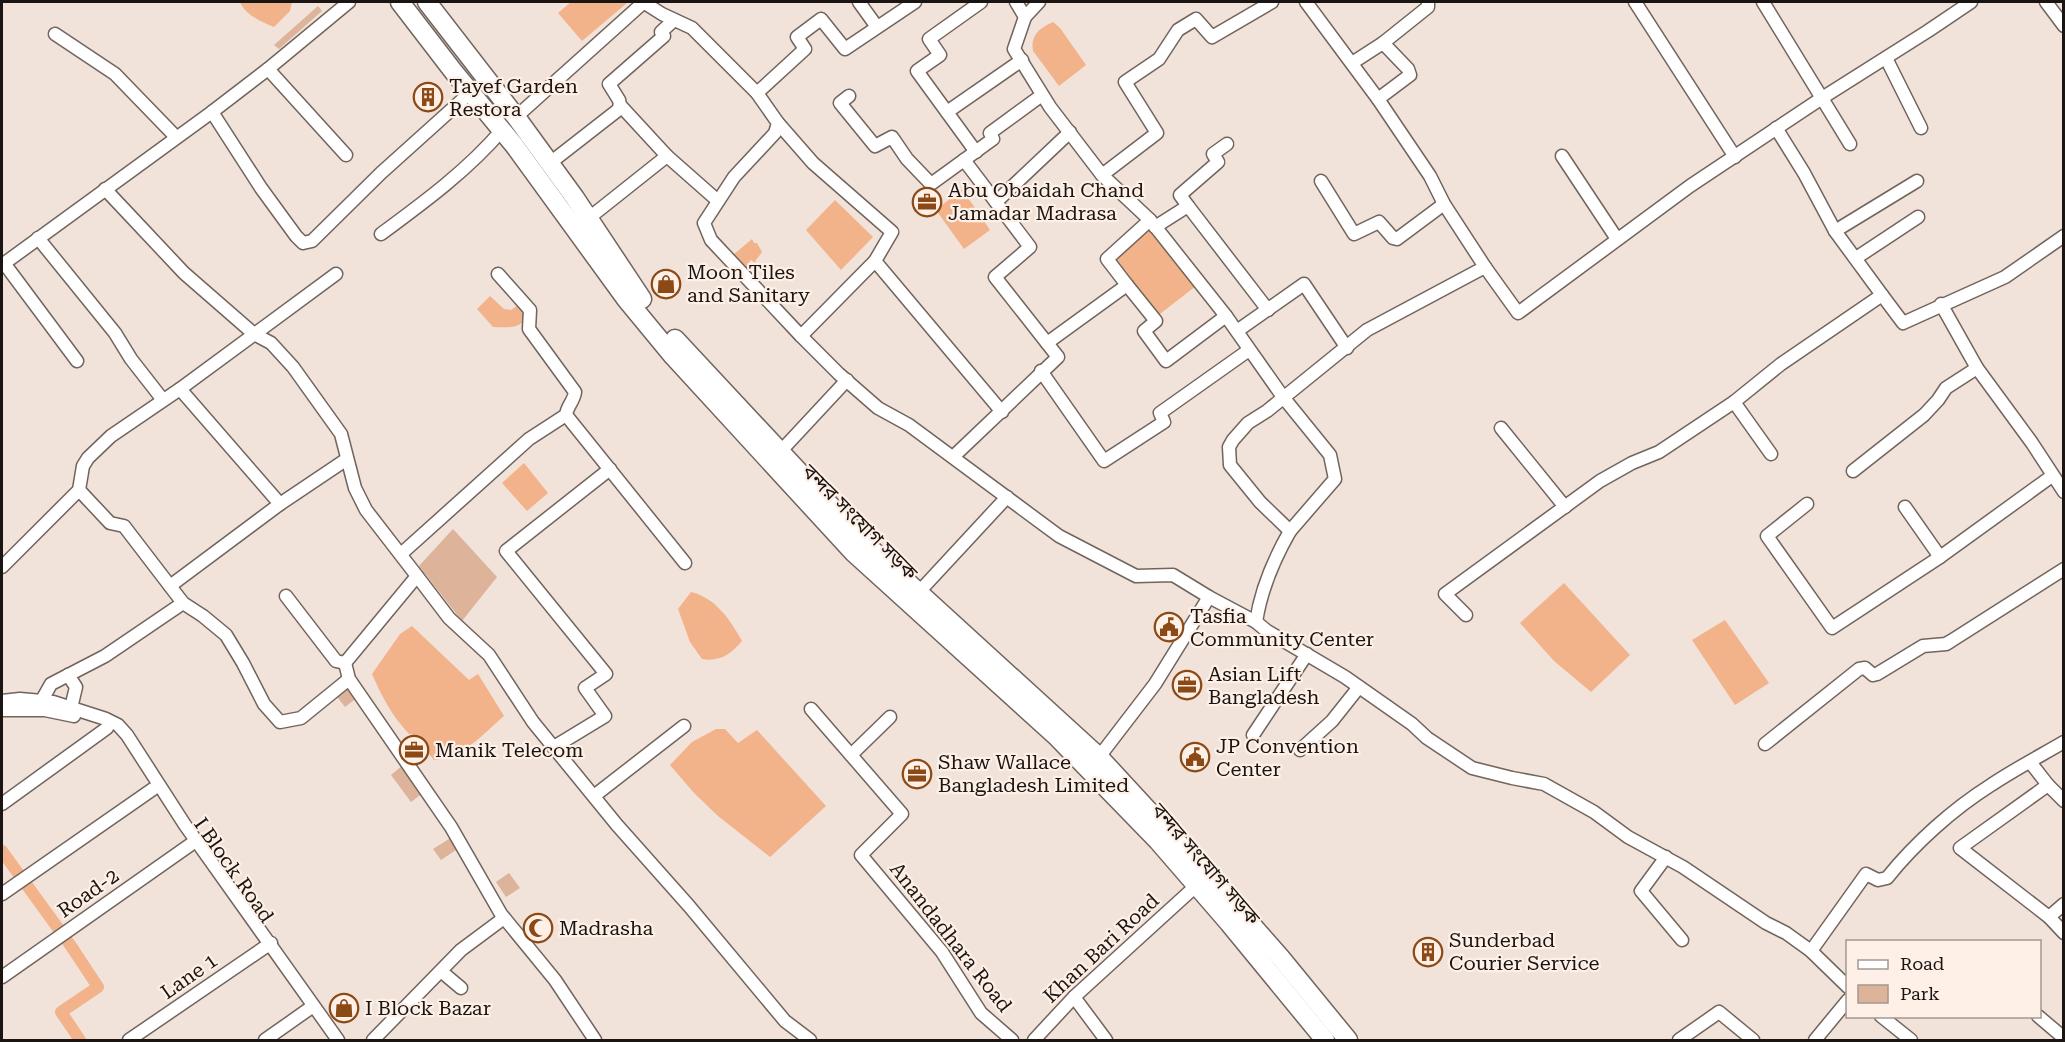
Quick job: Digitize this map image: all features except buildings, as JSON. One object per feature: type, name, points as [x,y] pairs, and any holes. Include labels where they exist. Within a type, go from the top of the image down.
[{"type":"highway","name":"বন্দর সংযোগ সড়ক","points":[[400,2],[548,189],[626,299],[651,330],[853,552],[1056,735],[1158,841],[1325,1041]]},
{"type":"highway","name":"বন্দর সংযোগ সড়ক","points":[[427,2],[550,163],[589,218],[636,292],[660,323],[843,521],[918,593],[1099,757],[1280,957],[1348,1041]]},
{"type":"street","points":[[77,361],[3,264],[212,112],[349,2]]},
{"type":"street","points":[[516,117],[644,2],[692,28],[757,93],[778,123],[813,163],[892,232],[875,261],[801,336]]},
{"type":"street","points":[[859,2],[877,27]]},
{"type":"street","points":[[757,93],[805,49],[797,37],[821,19],[845,49],[915,2]]},
{"type":"street","points":[[976,152],[917,71],[940,55],[929,39],[981,2]]},
{"type":"street","points":[[1016,2],[1025,17]]},
{"type":"street","points":[[1039,2],[1025,17],[1014,49],[1042,95],[1102,175],[1152,224],[1226,316],[1283,397],[1330,455],[1335,479],[1290,531],[1267,579],[1259,601],[1256,621]]},
{"type":"street","points":[[1102,175],[1157,133],[1125,82],[1158,59],[1178,30],[1196,19],[1212,37],[1272,2]]},
{"type":"street","points":[[1306,2],[1378,99],[1430,176],[1444,204],[1485,267],[1518,314],[1690,186],[1971,2]]},
{"type":"street","points":[[1352,63],[1383,43],[1428,7],[1428,2]]},
{"type":"street","points":[[1635,2],[1735,157]]},
{"type":"street","points":[[1763,2],[1850,144]]},
{"type":"street","points":[[2046,2],[2064,26]]},
{"type":"street","points":[[674,20],[661,32],[664,36],[609,84],[620,105],[667,156],[718,201]]},
{"type":"street","points":[[55,34],[115,74],[176,137]]},
{"type":"street","points":[[1378,99],[1410,75],[1408,69],[1383,43]]},
{"type":"street","points":[[1886,58],[1921,128]]},
{"type":"street","points":[[947,112],[1022,60]]},
{"type":"street","points":[[268,69],[346,155]]},
{"type":"street","points":[[212,112],[261,188],[303,243],[312,241],[381,173],[471,92]]},
{"type":"street","points":[[849,96],[840,104],[875,146],[892,137],[907,159],[931,184],[993,139],[990,133],[1042,95]]},
{"type":"street","points":[[550,163],[618,110],[620,105]]},
{"type":"street","points":[[778,123],[776,133],[734,177],[704,223],[711,240],[801,336],[878,408],[909,425],[1059,536],[1136,576],[1173,575],[1256,621],[1267,631],[1359,687],[1412,724],[1427,738],[1472,768],[1544,784],[1594,812],[1628,837],[1666,857],[1766,923],[1786,933],[1811,951],[1846,985]]},
{"type":"street","points":[[1776,128],[1804,173],[1835,231],[1903,323],[1941,304],[1994,283],[2017,270],[2064,236]]},
{"type":"street","points":[[381,234],[426,201],[490,144],[502,130]]},
{"type":"street","points":[[996,202],[1070,132]]},
{"type":"street","points":[[1227,144],[1213,154],[1218,162],[1180,195],[1268,310]]},
{"type":"street","points":[[589,218],[667,156]]},
{"type":"street","points":[[1562,156],[1617,239]]},
{"type":"street","points":[[953,457],[1058,357],[996,277],[1030,247],[964,160]]},
{"type":"street","points":[[1321,181],[1354,234],[1379,222],[1393,238],[1397,239],[1444,204]]},
{"type":"street","points":[[1835,231],[1917,181]]},
{"type":"street","points":[[105,189],[184,273],[254,334],[271,343],[293,367],[341,434],[355,488],[366,510],[449,618],[489,655],[533,722],[594,796],[785,1021],[810,1041]]},
{"type":"street","points":[[1188,206],[1152,224],[1107,259],[1156,321],[1144,331],[1166,361],[1226,316]]},
{"type":"street","points":[[1856,258],[1917,217]]},
{"type":"street","points":[[38,238],[115,333],[131,359],[163,400]]},
{"type":"street","points":[[875,261],[1002,412]]},
{"type":"street","points":[[1290,531],[1260,502],[1230,465],[1229,447],[1233,440],[1248,423],[1267,411],[1368,330],[1485,267]]},
{"type":"street","points":[[2,567],[79,490],[83,466],[88,458],[111,436],[180,389],[336,274]]},
{"type":"street","points":[[498,274],[530,310],[529,329],[575,392],[575,398],[567,408],[566,415],[685,562]]},
{"type":"street","points":[[1237,331],[1304,284],[1347,348]]},
{"type":"street","points":[[1047,343],[1126,285]]},
{"type":"street","points":[[1466,615],[1444,594],[1600,481],[1632,463],[1659,452],[1734,402],[1781,364],[1882,295]]},
{"type":"street","points":[[1941,304],[1977,368],[2064,492]]},
{"type":"street","points":[[1041,371],[1104,461],[1164,422],[1160,413],[1249,350]]},
{"type":"street","points":[[1853,471],[1924,415],[1946,388],[1977,368]]},
{"type":"street","points":[[780,452],[847,380]]},
{"type":"street","points":[[180,389],[280,504]]},
{"type":"street","points":[[1734,402],[1771,454]]},
{"type":"street","points":[[401,554],[529,439],[566,415]]},
{"type":"street","points":[[1501,428],[1565,507]]},
{"type":"street","points":[[170,586],[280,504],[348,459]]},
{"type":"street","points":[[554,747],[604,716],[585,688],[606,674],[506,550],[610,469]]},
{"type":"street","points":[[1807,504],[1767,536],[1832,628],[1940,557],[2052,476]]},
{"type":"street","points":[[79,490],[110,523],[124,526],[183,603],[226,635],[264,704],[280,722],[301,718],[349,679]]},
{"type":"street","points":[[918,593],[1007,497]]},
{"type":"street","points":[[1905,507],[1940,557]]},
{"type":"street","points":[[1765,744],[1859,669],[1864,668],[1873,675],[1877,675],[1923,646],[1946,644],[2064,569]]},
{"type":"street","points":[[345,663],[417,576]]},
{"type":"street","points":[[286,596],[336,661],[345,663]]},
{"type":"street","points":[[1099,757],[1155,684],[1209,597]]},
{"type":"street","points":[[42,700],[51,684],[105,656],[183,603]]},
{"type":"street","points":[[1253,735],[1307,654]]},
{"type":"street","points":[[345,663],[349,679],[451,827],[504,918],[555,980],[595,1041]]},
{"type":"street","points":[[68,675],[76,687],[71,708]]},
{"type":"street","points":[[1300,750],[1332,721],[1359,687]]},
{"type":"street","points":[[2,702],[20,699],[42,700],[106,719],[110,727]]},
{"type":"street","points":[[811,709],[851,755],[890,717]]},
{"type":"street","points":[[2,710],[45,710],[110,727]]},
{"type":"street","points":[[594,796],[684,726]]},
{"type":"street","points":[[2,804],[110,727]]},
{"type":"street","name":"I Block Road","points":[[110,727],[338,1041]]},
{"type":"street","name":"I Block Road","points":[[110,727],[127,735],[194,842]]},
{"type":"street","points":[[1811,951],[1866,874],[1878,879],[1887,878],[1903,858],[1962,807],[1991,785],[2064,742]]},
{"type":"street","name":"Anandadhara Road","points":[[851,755],[903,814],[861,855],[942,952],[981,1013],[1012,1041]]},
{"type":"street","points":[[2030,762],[2064,801]]},
{"type":"street","points":[[2048,785],[1960,848],[2049,916],[2064,933]]},
{"type":"street","points":[[2,894],[153,789]]},
{"type":"street","name":"Road-2","points":[[2,976],[194,842]]},
{"type":"street","points":[[1666,857],[1641,891],[1683,940]]},
{"type":"street","name":"Khan Bari Road","points":[[1034,1041],[1074,997],[1197,885]]},
{"type":"street","points":[[2049,916],[2064,904]]},
{"type":"street","points":[[373,1041],[412,998],[442,972],[461,950],[504,918]]},
{"type":"street","name":"I Block Road","points":[[268,945],[331,1041]]},
{"type":"street","name":"Lane 1","points":[[129,1041],[268,945]]},
{"type":"street","points":[[442,972],[460,988]]},
{"type":"street","points":[[1074,997],[1106,1041]]},
{"type":"street","points":[[1815,1041],[1846,1002]]},
{"type":"street","points":[[265,1041],[309,1010]]},
{"type":"street","points":[[1679,1041],[1719,1012],[1753,1041]]},
{"type":"street","points":[[1882,1018],[1911,1041]]},
{"type":"street","points":[[2039,1018],[2064,1038]]},
{"type":"green space","points":[[318,6],[322,11],[279,49],[274,45]]},
{"type":"green space","points":[[453,529],[497,577],[462,621],[419,566]]},
{"type":"green space","points":[[348,683],[358,697],[345,707],[335,694]]},
{"type":"green space","points":[[403,765],[423,793],[411,802],[391,775]]},
{"type":"green space","points":[[452,837],[459,848],[441,860],[433,849]]},
{"type":"green space","points":[[509,873],[520,888],[506,897],[496,882]]},
{"type":"shaded area","points":[[240,2],[292,2],[290,11],[274,27],[250,14]]},
{"type":"shaded area","points":[[571,2],[627,3],[582,41],[558,13]]},
{"type":"shaded area","points":[[1053,22],[1060,28],[1086,65],[1059,86],[1033,51],[1032,45],[1037,33]]},
{"type":"shaded area","points":[[962,189],[990,230],[964,249],[936,210]]},
{"type":"shaded area","points":[[835,200],[873,237],[841,270],[806,230]]},
{"type":"shaded area","points":[[1149,227],[1196,286],[1156,317],[1111,260]]},
{"type":"shaded area","points":[[752,239],[762,252],[755,263],[751,260],[749,262],[751,266],[745,268],[733,255]]},
{"type":"shaded area","points":[[490,296],[504,309],[511,310],[518,305],[527,317],[516,326],[493,327],[477,309]]},
{"type":"shaded area","points":[[524,463],[548,493],[527,511],[502,483]]},
{"type":"shaded area","points":[[1564,583],[1630,655],[1591,692],[1554,661],[1520,623]]},
{"type":"shaded area","points":[[691,592],[708,599],[715,605],[727,618],[742,641],[725,656],[702,659],[690,642],[678,609]]},
{"type":"shaded area","points":[[1725,620],[1769,683],[1735,705],[1692,640]]},
{"type":"shaded area","points":[[412,626],[469,680],[478,674],[504,716],[472,744],[444,759],[434,760],[397,720],[372,674],[400,634]]},
{"type":"shaded area","points":[[716,729],[725,729],[738,743],[757,730],[826,806],[770,857],[718,816],[670,765],[692,742]]},
{"type":"waterway","points":[[2,851],[98,987],[61,1012],[80,1040]]},
{"type":"place","name":"Tayef Garden Restora","points":[[428,97]]},
{"type":"place","name":"Abu Obaidah Chand Jamadar Madrasa","points":[[927,202]]},
{"type":"place","name":"Moon Tiles and Sanitary","points":[[666,284]]},
{"type":"place","name":"Tasfia Community Center","points":[[1169,627]]},
{"type":"place","name":"Asian Lift Bangladesh","points":[[1187,685]]},
{"type":"place","name":"Manik Telecom","points":[[414,750]]},
{"type":"place","name":"JP Convention Center","points":[[1195,757]]},
{"type":"place","name":"Shaw Wallace Bangladesh Limited","points":[[917,774]]},
{"type":"place","name":"Madrasha","points":[[538,928]]},
{"type":"place","name":"Sunderbad Courier Service","points":[[1428,952]]},
{"type":"place","name":"I Block Bazar","points":[[344,1008]]}]
